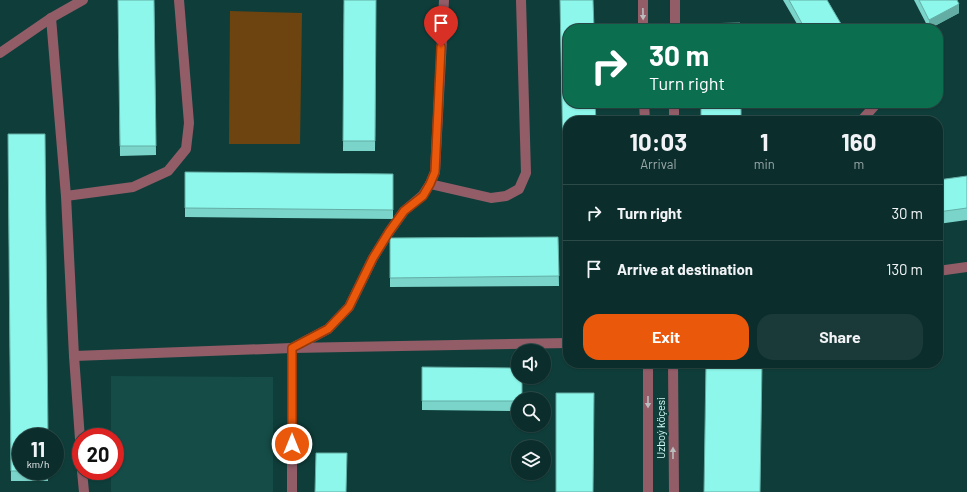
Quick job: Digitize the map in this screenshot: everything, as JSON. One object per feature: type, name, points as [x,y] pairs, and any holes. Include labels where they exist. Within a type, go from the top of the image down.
[{"type":"street","points":[[0,53],[51,18],[83,0]]},
{"type":"street","points":[[66,196],[133,187],[168,171],[186,148],[189,123],[179,0]]},
{"type":"street","points":[[292,348],[328,329],[349,307],[373,258],[389,232],[404,211],[423,196],[430,184],[435,172],[444,0]]},
{"type":"street","points":[[430,184],[491,198],[506,196],[519,189],[526,173],[521,0]]},
{"type":"street","points":[[643,0],[643,24]]},
{"type":"street","points":[[675,0],[675,24]]},
{"type":"street","points":[[51,18],[66,196],[79,428]]},
{"type":"street","points":[[865,116],[873,108]]},
{"type":"street","points":[[943,270],[967,267]]},
{"type":"street","points":[[74,356],[292,348],[563,343]]},
{"type":"street","points":[[292,348],[292,492]]},
{"type":"street","name":"Uzboý köçesi","points":[[648,368],[648,492]]},
{"type":"street","name":"Uzboý köçesi","points":[[673,368],[674,492]]},
{"type":"street","points":[[83,480],[84,492]]},
{"type":"shaded area","points":[[230,11],[302,13],[300,144],[229,144]]},
{"type":"shaded area","points":[[111,376],[273,377],[273,492],[111,492],[111,480],[124,480],[124,428],[111,428]]},
{"type":"building","points":[[118,0],[154,0],[156,146],[120,146]]},
{"type":"building","points":[[344,0],[376,0],[375,141],[343,141]]},
{"type":"building","points":[[560,0],[593,0],[594,24],[563,24],[563,108],[595,108],[596,116],[563,116],[563,154]]},
{"type":"building","points":[[789,0],[827,0],[841,24],[802,24]]},
{"type":"building","points":[[919,0],[957,0],[959,4],[929,20]]},
{"type":"building","points":[[740,23],[740,24],[700,24]]},
{"type":"building","points":[[701,108],[741,108],[741,116],[701,116]]},
{"type":"building","points":[[8,134],[45,134],[48,428],[12,428],[11,471]]},
{"type":"building","points":[[185,172],[393,174],[393,210],[185,208]]},
{"type":"building","points":[[967,176],[967,208],[943,211],[943,179]]},
{"type":"building","points":[[558,237],[559,276],[390,278],[390,238]]},
{"type":"building","points":[[422,367],[511,368],[511,384],[522,384],[522,392],[511,392],[511,401],[422,401]]},
{"type":"building","points":[[706,368],[762,368],[760,492],[704,492]]},
{"type":"building","points":[[556,393],[594,393],[593,492],[556,492]]},
{"type":"building","points":[[316,453],[347,453],[346,492],[315,492]]},
{"type":"route","points":[[292,444],[292,348],[328,329],[349,307],[373,258],[389,232],[404,211],[423,196],[435,172],[441,47]]}]
